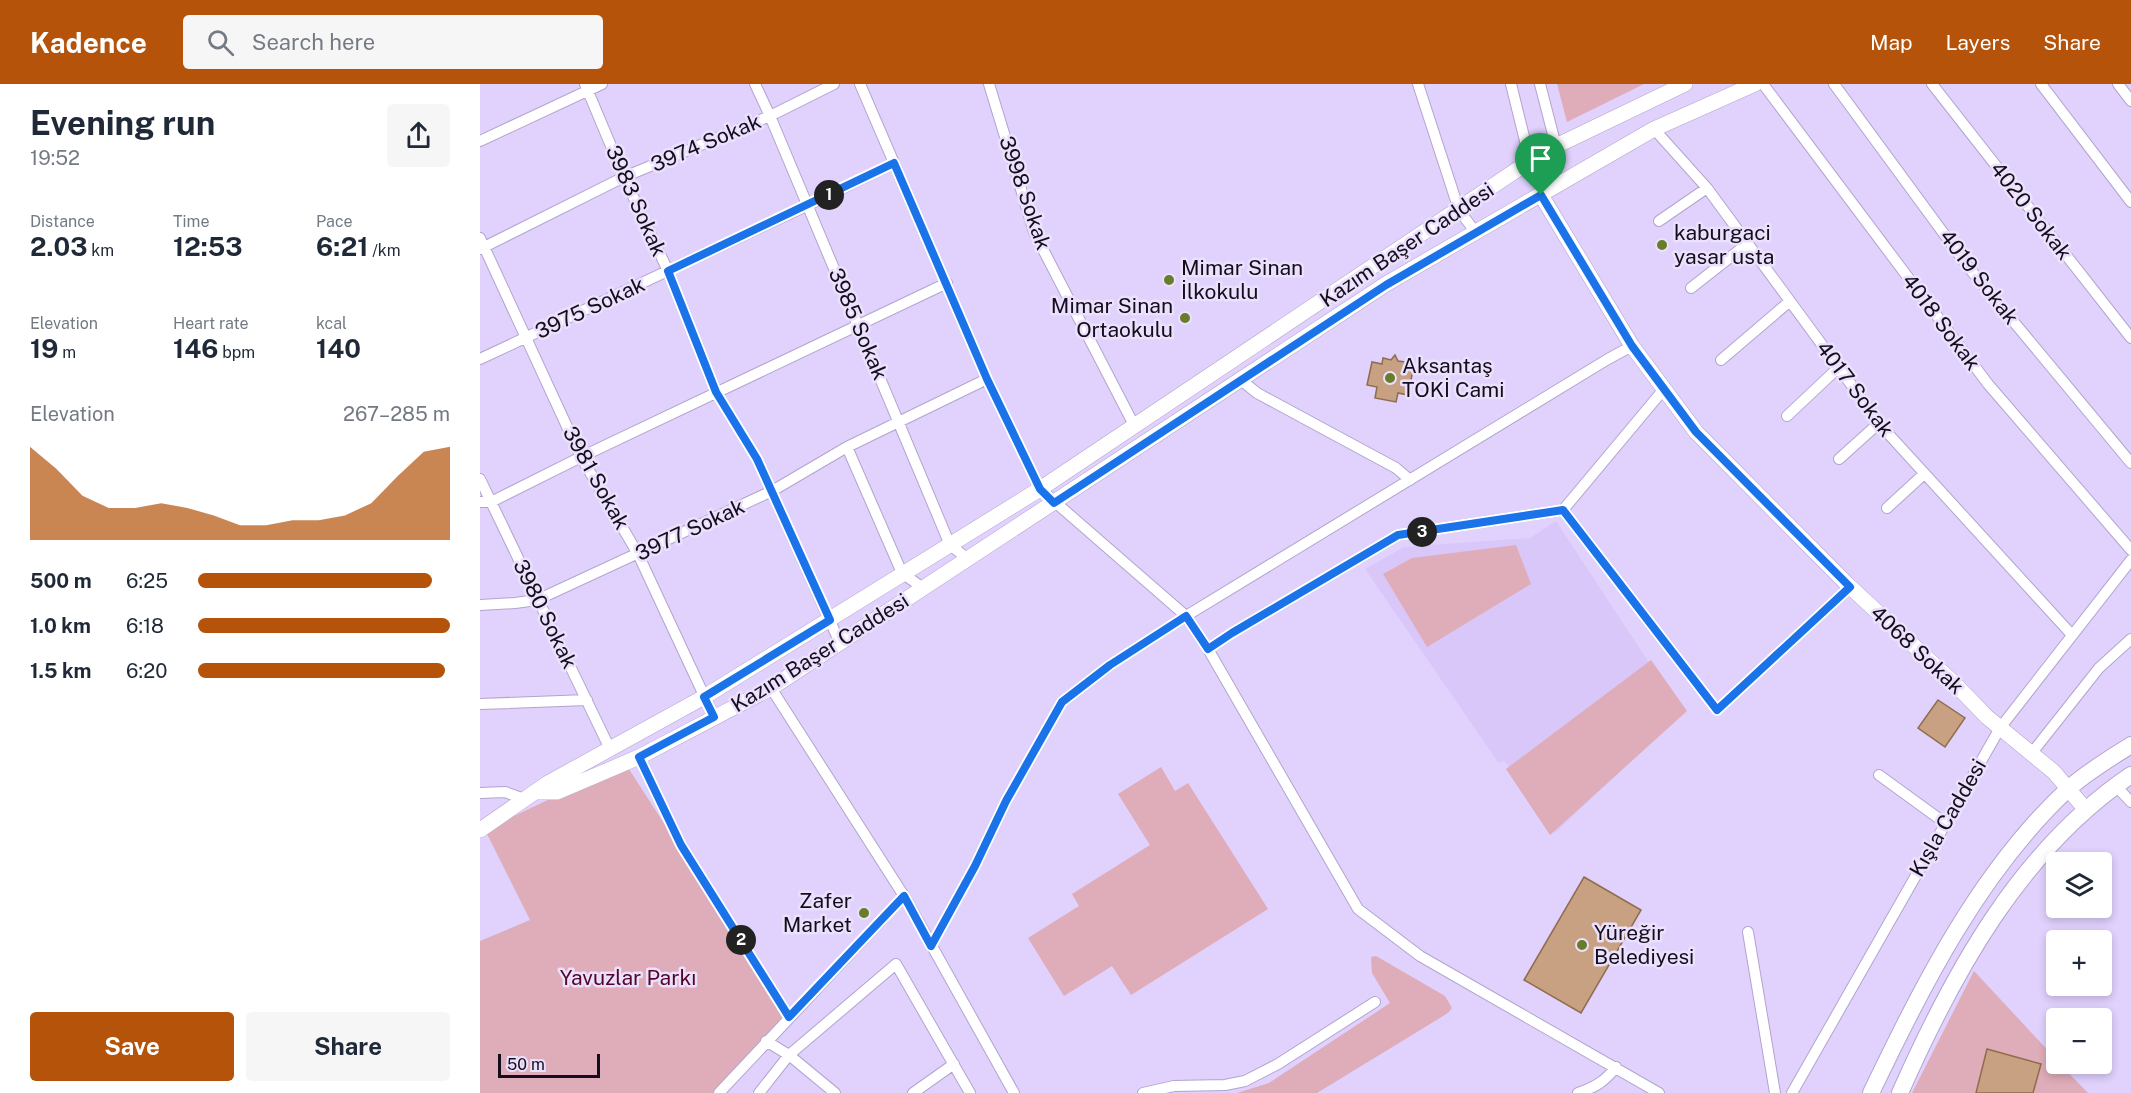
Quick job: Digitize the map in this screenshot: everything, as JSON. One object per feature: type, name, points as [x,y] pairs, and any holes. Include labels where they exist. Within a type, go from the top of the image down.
[{"type":"main road","name":"Kazım Başer Caddesi","points":[[480,830],[548,783],[704,697],[1040,489],[1530,161],[1556,146],[1685,84]]},
{"type":"main road","name":"Kazım Başer Caddesi","points":[[530,796],[557,792],[639,757],[771,688],[1386,285],[1654,129],[1755,84]]},
{"type":"main road","name":"4068 Sokak","points":[[1541,195],[1632,346],[1696,432],[1850,587],[2000,728],[2054,772],[2086,810]]},
{"type":"main road","points":[[1871,1093],[1946,946],[1999,867],[2039,818],[2069,789],[2090,771],[2131,745]]},
{"type":"main road","points":[[1900,1093],[1913,1063],[1968,959],[2017,883],[2064,830],[2131,776]]},
{"type":"street","points":[[480,141],[586,87],[602,84]]},
{"type":"street","name":"3985 Sokak","points":[[755,84],[900,422],[950,545]]},
{"type":"street","name":"3974 Sokak","points":[[481,245],[624,177],[770,116],[834,84]]},
{"type":"street","points":[[860,84],[987,379],[1040,489],[1186,616],[1208,649],[1358,909],[1420,956],[1659,1093]]},
{"type":"street","name":"3998 Sokak","points":[[989,84],[1034,232],[1135,427]]},
{"type":"street","points":[[1418,84],[1459,210],[1476,233]]},
{"type":"street","points":[[1511,84],[1530,161]]},
{"type":"street","points":[[1540,84],[1556,146]]},
{"type":"street","name":"4018 Sokak","points":[[1763,84],[1988,384],[2131,550]]},
{"type":"street","name":"4019 Sokak","points":[[1834,84],[1969,268],[2131,463]]},
{"type":"street","name":"4020 Sokak","points":[[1932,84],[2131,338]]},
{"type":"street","points":[[2041,84],[2131,202]]},
{"type":"street","points":[[2118,84],[2131,101]]},
{"type":"street","name":"3983 Sokak","points":[[586,87],[624,177],[668,271],[716,392],[757,459],[840,642]]},
{"type":"street","name":"4017 Sokak","points":[[1654,129],[1707,188],[1879,423],[2072,635]]},
{"type":"street","name":"3975 Sokak","points":[[480,359],[808,206],[894,163]]},
{"type":"street","points":[[1659,221],[1707,188]]},
{"type":"street","points":[[1691,288],[1748,244]]},
{"type":"street","name":"3981 Sokak","points":[[481,245],[581,457],[638,554],[714,717]]},
{"type":"street","points":[[485,502],[947,283]]},
{"type":"street","points":[[1721,360],[1790,301]]},
{"type":"street","points":[[931,946],[975,866],[1006,801],[1062,702],[1110,665],[1186,616],[1632,346]]},
{"type":"street","points":[[1787,416],[1839,368]]},
{"type":"street","name":"3977 Sokak","points":[[480,605],[537,600],[771,492],[847,447],[987,379]]},
{"type":"street","points":[[1241,380],[1257,393],[1396,468],[1410,480]]},
{"type":"street","points":[[1208,649],[1398,535],[1563,510],[1664,389]]},
{"type":"street","points":[[1839,459],[1879,423]]},
{"type":"street","points":[[847,447],[902,573],[923,588]]},
{"type":"street","points":[[1887,508],[1924,474]]},
{"type":"street","name":"3980 Sokak","points":[[480,479],[485,502],[537,600],[610,749]]},
{"type":"street","points":[[1563,510],[1717,710],[1850,587]]},
{"type":"street","points":[[950,545],[968,559]]},
{"type":"street","name":"Kışla Caddesi","points":[[1792,1093],[2000,728],[2131,560]]},
{"type":"street","points":[[2031,754],[2099,668],[2131,639]]},
{"type":"street","points":[[771,688],[904,896],[1014,1093]]},
{"type":"street","points":[[480,704],[587,700]]},
{"type":"street","points":[[639,757],[681,845],[789,1017]]},
{"type":"street","points":[[1880,776],[1945,823]]},
{"type":"street","points":[[2116,786],[2131,802]]},
{"type":"street","points":[[480,793],[505,792],[530,796]]},
{"type":"street","points":[[719,1093],[904,896]]},
{"type":"street","points":[[1748,932],[1775,1093]]},
{"type":"street","points":[[759,1093],[789,1055],[896,964],[970,1093]]},
{"type":"street","points":[[1143,1093],[1173,1086],[1225,1085],[1245,1081],[1278,1064],[1375,1002]]},
{"type":"street","points":[[766,1041],[789,1055],[835,1093]]},
{"type":"street","points":[[914,1093],[954,1064]]},
{"type":"street","points":[[1578,1093],[1597,1087],[1616,1067]]},
{"type":"shaded area","points":[[1556,521],[1682,713],[1555,833],[1505,761],[1498,762],[1365,569],[1404,547],[1530,538]]},
{"type":"green space","points":[[1557,84],[1644,84],[1567,122]]},
{"type":"green space","points":[[1516,545],[1531,584],[1427,647],[1383,574],[1412,558]]},
{"type":"green space","points":[[1651,660],[1687,711],[1550,835],[1506,769]]},
{"type":"green space","name":"Yavuzlar Parkı","points":[[625,763],[789,1017],[720,1093],[480,1093],[480,941],[530,920],[485,830]]},
{"type":"green space","points":[[1161,767],[1175,791],[1188,783],[1268,909],[1131,995],[1112,966],[1064,996],[1028,938],[1079,906],[1072,894],[1150,845],[1118,794]]},
{"type":"green space","points":[[1376,956],[1445,996],[1452,1008],[1448,1013],[1317,1093],[1237,1093],[1269,1083],[1390,1003],[1372,973],[1371,957]]},
{"type":"green space","points":[[1974,971],[2046,1048],[2046,1074],[2070,1074],[2088,1093],[1912,1093]]},
{"type":"building","name":"Aksantaş TOKİ Cami","points":[[1395,355],[1398,361],[1405,362],[1404,369],[1413,370],[1408,395],[1398,393],[1396,402],[1375,398],[1377,387],[1367,385],[1372,362],[1382,364],[1383,358],[1391,360]]},
{"type":"building","points":[[1938,700],[1965,718],[1945,747],[1918,728]]},
{"type":"building","name":"Yüreğir Belediyesi","points":[[1584,877],[1641,910],[1581,1013],[1524,980]]},
{"type":"building","points":[[1987,1049],[2041,1064],[2033,1093],[1976,1093]]},
{"type":"place","name":"kaburgaci yasar usta","points":[[1662,245]]},
{"type":"place","name":"Mimar Sinan İlkokulu","points":[[1169,280]]},
{"type":"place","name":"Mimar Sinan Ortaokulu","points":[[1185,318]]},
{"type":"place","name":"Aksantaş TOKİ Cami","points":[[1390,378]]},
{"type":"place","name":"Zafer Market","points":[[864,913]]},
{"type":"place","name":"Yüreğir Belediyesi","points":[[1582,945]]},
{"type":"route","points":[[894,163],[987,379],[1040,489],[1054,503],[1386,285],[1541,195],[1632,346],[1696,432],[1850,587],[1717,710],[1563,510],[1398,535],[1208,649],[1186,616],[1110,665],[1062,702],[1006,801],[975,866],[931,946],[904,896],[789,1017],[681,845],[639,757],[714,717],[704,697],[830,620],[757,459],[716,392],[668,271],[894,163]]}]
